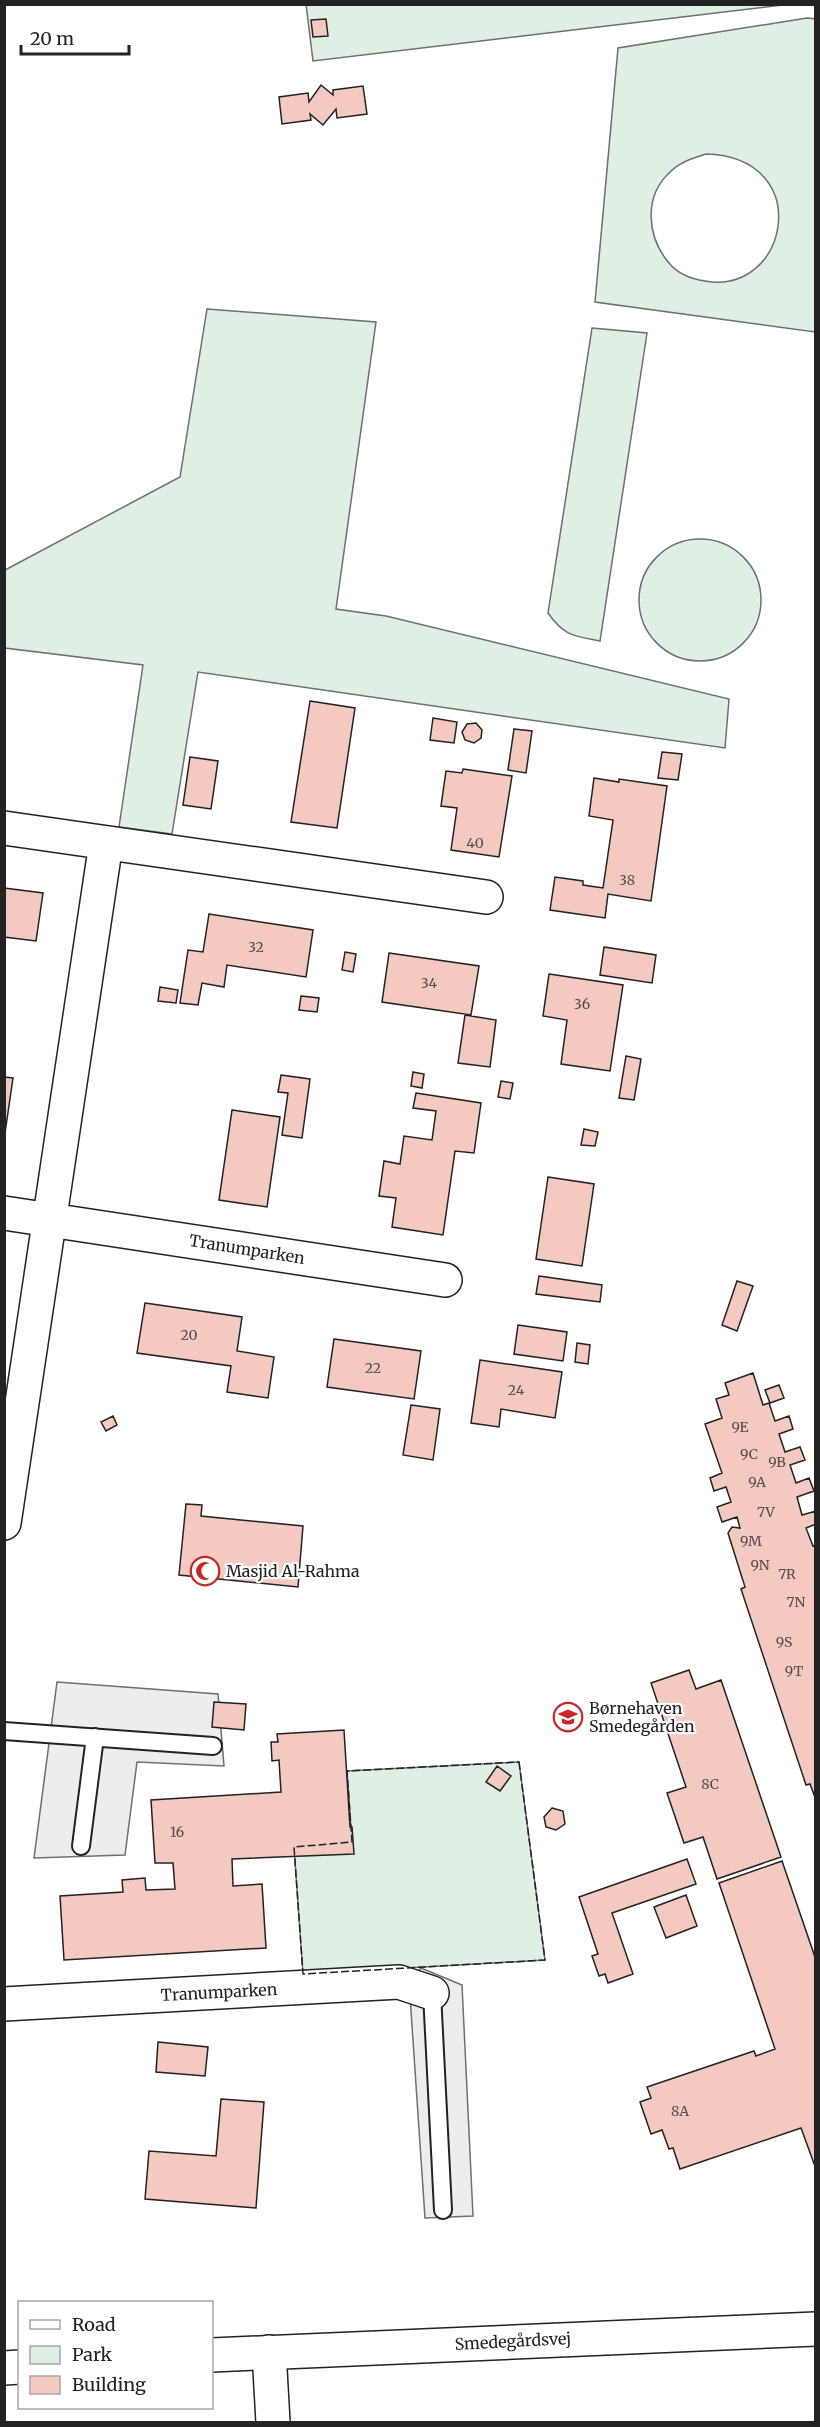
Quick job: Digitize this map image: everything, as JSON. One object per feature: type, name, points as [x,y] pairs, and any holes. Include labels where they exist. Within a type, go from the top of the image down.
[{"type":"street","points":[[4,828],[486,897]]},
{"type":"street","points":[[4,1523],[106,843]]},
{"type":"street","name":"Tranumparken","points":[[4,1213],[444,1280]]},
{"type":"street","name":"Tranumparken","points":[[4,2004],[399,1982],[432,1993]]},
{"type":"street","name":"Smedegårdsvej","points":[[213,2355],[816,2329]]},
{"type":"street","points":[[269,2352],[273,2422]]},
{"type":"lane","points":[[4,1731],[213,1746]]},
{"type":"lane","points":[[81,1846],[95,1737]]},
{"type":"lane","points":[[432,1993],[443,2210]]},
{"type":"green space","points":[[306,4],[783,5],[313,61]]},
{"type":"green space","points":[[807,18],[816,19],[815,332],[595,302],[618,48]],"holes":[[[706,154],[741,161],[764,177],[776,199],[778,224],[771,248],[756,268],[734,280],[705,281],[685,275],[669,263],[656,241],[651,217],[655,193],[670,172],[692,159]]]},
{"type":"green space","points":[[207,309],[376,322],[336,609],[386,616],[729,699],[725,748],[198,672],[172,834],[119,827],[143,665],[5,648],[5,570],[180,477]]},
{"type":"green space","points":[[592,328],[647,333],[600,641],[570,634],[559,626],[548,613]]},
{"type":"green space","points":[[700,539],[723,544],[734,549],[743,557],[751,566],[756,577],[761,600],[756,623],[751,634],[743,643],[734,651],[723,656],[700,661],[677,656],[666,651],[657,643],[649,634],[644,623],[639,600],[644,577],[649,566],[657,557],[666,549],[677,544]]},
{"type":"green space","points":[[519,1762],[545,1960],[303,1974],[294,1847],[352,1842],[347,1771]]},
{"type":"shaded area","points":[[57,1682],[218,1694],[224,1766],[137,1762],[125,1855],[34,1858]]},
{"type":"shaded area","points":[[421,1968],[462,1985],[473,2216],[425,2218],[409,1981]]},
{"type":"building","points":[[326,19],[328,36],[313,37],[311,20]]},
{"type":"building","points":[[321,85],[333,95],[333,90],[363,86],[367,114],[337,118],[336,109],[323,125],[310,114],[311,120],[282,124],[279,97],[308,93],[309,102]]},
{"type":"building","points":[[310,701],[355,708],[337,828],[291,822]]},
{"type":"building","points":[[433,718],[457,722],[454,743],[430,740]]},
{"type":"building","points":[[476,723],[482,730],[481,738],[474,743],[465,740],[462,732],[467,724]]},
{"type":"building","points":[[514,729],[532,731],[526,773],[508,770]]},
{"type":"building","points":[[662,752],[682,754],[678,780],[658,778]]},
{"type":"building","points":[[190,757],[218,761],[211,809],[183,805]]},
{"type":"building","points":[[463,769],[512,776],[499,857],[451,850],[457,808],[441,806],[446,771],[462,773]]},
{"type":"building","points":[[594,778],[667,786],[651,901],[608,894],[605,918],[550,910],[555,877],[583,881],[583,885],[603,888],[613,820],[589,816]]},
{"type":"building","points":[[4,888],[43,893],[36,941],[4,937]]},
{"type":"building","points":[[209,914],[313,930],[306,977],[227,965],[224,987],[202,983],[198,1005],[180,1003],[188,950],[203,952]]},
{"type":"building","points":[[604,947],[656,955],[652,983],[600,975]]},
{"type":"building","points":[[345,952],[356,954],[353,972],[342,970]]},
{"type":"building","points":[[389,953],[479,966],[471,1015],[382,1002]]},
{"type":"building","points":[[549,974],[623,985],[610,1071],[561,1064],[567,1020],[543,1016]]},
{"type":"building","points":[[160,987],[178,990],[176,1003],[158,1001]]},
{"type":"building","points":[[301,996],[319,998],[317,1012],[299,1010]]},
{"type":"building","points":[[465,1015],[496,1020],[490,1067],[458,1063]]},
{"type":"building","points":[[626,1056],[641,1059],[634,1100],[619,1098]]},
{"type":"building","points":[[413,1072],[424,1074],[422,1088],[411,1086]]},
{"type":"building","points":[[281,1075],[310,1079],[302,1138],[282,1135],[288,1093],[278,1092]]},
{"type":"building","points":[[4,1077],[13,1078],[4,1140]]},
{"type":"building","points":[[501,1081],[513,1083],[510,1099],[498,1097]]},
{"type":"building","points":[[416,1093],[481,1103],[474,1153],[455,1151],[443,1235],[392,1227],[396,1198],[379,1196],[384,1161],[400,1164],[404,1136],[432,1140],[436,1111],[413,1108]]},
{"type":"building","points":[[232,1110],[280,1117],[267,1207],[219,1200]]},
{"type":"building","points":[[584,1129],[598,1132],[595,1146],[581,1145]]},
{"type":"building","points":[[548,1177],[594,1184],[582,1266],[536,1259]]},
{"type":"building","points":[[539,1276],[602,1285],[600,1302],[536,1294]]},
{"type":"building","points":[[737,1281],[753,1286],[737,1331],[722,1325]]},
{"type":"building","points":[[145,1303],[242,1317],[237,1351],[274,1357],[268,1398],[227,1392],[231,1366],[137,1353]]},
{"type":"building","points":[[518,1325],[567,1332],[563,1361],[514,1354]]},
{"type":"building","points":[[334,1339],[421,1351],[414,1399],[327,1387]]},
{"type":"building","points":[[577,1343],[590,1345],[588,1364],[575,1362]]},
{"type":"building","points":[[480,1360],[562,1372],[555,1418],[501,1409],[499,1427],[471,1423]]},
{"type":"building","points":[[753,1373],[763,1405],[769,1403],[775,1421],[789,1416],[793,1429],[779,1434],[785,1452],[800,1447],[805,1460],[790,1465],[796,1483],[809,1478],[814,1491],[797,1497],[802,1515],[816,1511],[816,1524],[806,1528],[813,1546],[816,1545],[816,1800],[810,1784],[806,1785],[741,1589],[745,1587],[728,1533],[732,1527],[740,1528],[737,1517],[722,1522],[717,1507],[731,1502],[726,1487],[714,1491],[710,1478],[722,1473],[705,1424],[722,1418],[716,1399],[729,1395],[725,1383]]},
{"type":"building","points":[[779,1385],[784,1398],[770,1403],[765,1390]]},
{"type":"building","points":[[411,1405],[440,1409],[433,1460],[403,1455]]},
{"type":"building","points":[[113,1416],[117,1425],[106,1431],[101,1422]]},
{"type":"building","points":[[186,1504],[202,1505],[201,1516],[303,1526],[298,1587],[179,1575]]},
{"type":"building","points":[[689,1670],[696,1689],[721,1680],[781,1857],[717,1879],[703,1837],[684,1843],[667,1793],[686,1787],[651,1683]]},
{"type":"building","points":[[214,1702],[246,1704],[244,1730],[212,1727]]},
{"type":"building","points":[[344,1730],[350,1827],[352,1827],[354,1854],[232,1859],[233,1886],[262,1884],[266,1948],[64,1960],[60,1896],[123,1892],[122,1880],[145,1878],[146,1890],[175,1889],[173,1863],[155,1863],[151,1800],[281,1792],[279,1760],[272,1761],[271,1742],[278,1742],[277,1734]]},
{"type":"building","points":[[497,1766],[511,1776],[500,1791],[486,1782]]},
{"type":"building","points":[[552,1808],[563,1811],[565,1824],[556,1830],[546,1827],[544,1817]]},
{"type":"building","points":[[687,1859],[696,1884],[612,1913],[633,1974],[608,1983],[605,1974],[599,1976],[592,1956],[598,1954],[579,1897]]},
{"type":"building","points":[[782,1861],[816,1960],[816,2169],[801,2128],[680,2169],[673,2148],[669,2149],[662,2130],[651,2134],[640,2102],[651,2098],[647,2087],[754,2051],[756,2056],[775,2049],[719,1883]]},
{"type":"building","points":[[686,1895],[697,1926],[666,1938],[654,1907]]},
{"type":"building","points":[[158,2042],[208,2047],[205,2076],[156,2072]]},
{"type":"building","points":[[221,2099],[264,2102],[256,2208],[145,2199],[149,2151],[216,2156]]},
{"type":"fence","points":[[519,1762],[545,1960],[303,1974],[294,1847],[352,1842],[347,1771],[519,1762]]},
{"type":"place","name":"Masjid Al-Rahma","points":[[205,1571]]},
{"type":"place","name":"Børnehaven Smedegården","points":[[568,1717]]}]
